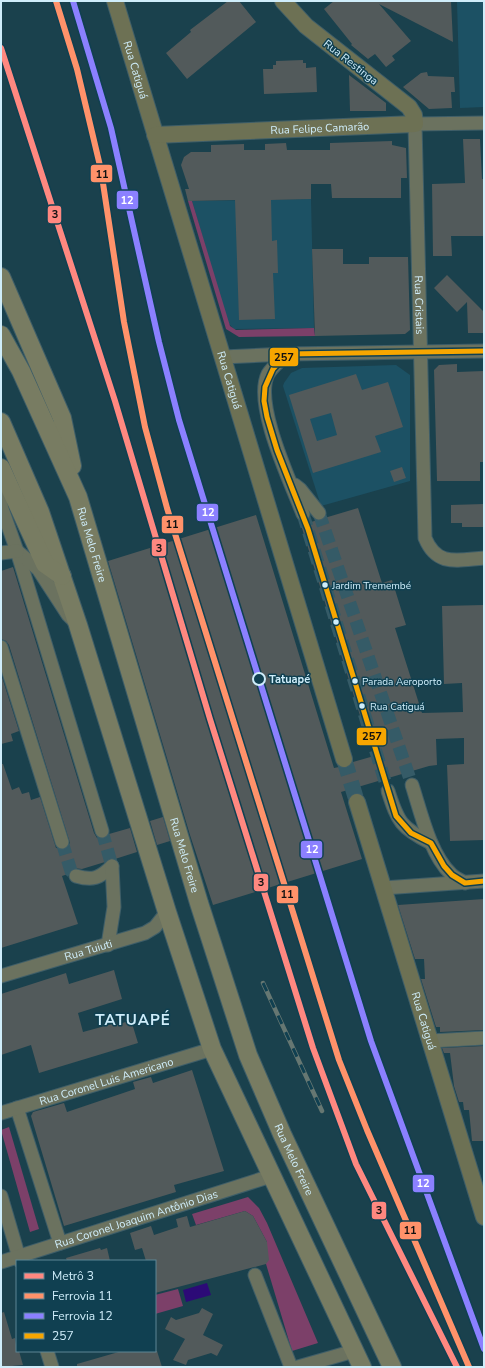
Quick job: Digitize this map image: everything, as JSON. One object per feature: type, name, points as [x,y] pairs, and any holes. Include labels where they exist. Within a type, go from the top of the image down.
[{"type":"highway","points":[[1,276],[62,418],[78,497]]},
{"type":"highway","name":"Rua Melo Freire","points":[[1,335],[21,371],[78,497],[199,903],[248,1055],[282,1134],[392,1367]]},
{"type":"highway","points":[[1,422],[40,512],[62,576],[167,912],[212,1049],[362,1367]]},
{"type":"highway","points":[[1,468],[45,564],[62,576]]},
{"type":"main road","name":"Rua Catiguá","points":[[115,1],[344,759]]},
{"type":"main road","name":"Rua Restinga","points":[[283,1],[306,26],[409,107],[414,115],[415,124]]},
{"type":"main road","name":"Rua Felipe Camarão","points":[[156,135],[415,124]]},
{"type":"main road","name":"Rua Catiguá","points":[[357,802],[484,1217]]},
{"type":"street","name":"Rua Felipe Camarão","points":[[415,124],[484,123]]},
{"type":"street","name":"Rua Cristais","points":[[415,124],[422,353],[425,538],[429,548],[436,556],[454,560],[484,558]]},
{"type":"street","points":[[222,357],[287,354],[484,351]]},
{"type":"street","points":[[287,354],[268,374],[264,400],[273,435],[303,514]]},
{"type":"street","points":[[1,475],[1,506],[17,551],[102,831]]},
{"type":"street","points":[[291,483],[300,489],[319,513]]},
{"type":"street","points":[[1,554],[17,551]]},
{"type":"street","points":[[17,551],[38,569],[68,616],[78,625]]},
{"type":"street","points":[[1,647],[62,842]]},
{"type":"street","points":[[412,785],[431,843],[444,866],[452,875],[465,883]]},
{"type":"street","points":[[388,791],[396,816],[411,833],[431,843]]},
{"type":"street","points":[[76,876],[96,879],[102,876],[112,866],[114,907],[108,945]]},
{"type":"street","points":[[383,888],[484,881]]},
{"type":"street","name":"Rua Tuiuti","points":[[1,976],[145,933],[155,926],[167,912]]},
{"type":"street","points":[[430,1041],[484,1038]]},
{"type":"street","name":"Rua Coronel Luis Americano","points":[[1,1113],[212,1049]]},
{"type":"street","points":[[17,1108],[60,1243]]},
{"type":"street","name":"Rua Coronel Joaquim Antônio Dias","points":[[1,1262],[19,1259],[60,1243],[271,1176]]},
{"type":"street","points":[[1,1196],[19,1259]]},
{"type":"street","points":[[255,1275],[291,1367]]},
{"type":"street","points":[[298,1367],[354,1351]]},
{"type":"street","points":[[48,1352],[52,1367]]},
{"type":"shaded area","points":[[457,1],[484,1],[484,107],[460,108]]},
{"type":"shaded area","points":[[311,199],[314,328],[234,329],[228,323],[192,201]]},
{"type":"shaded area","points":[[188,201],[192,201],[230,326],[236,330],[314,328],[315,336],[239,337],[226,329]]},
{"type":"shaded area","points":[[396,365],[410,375],[410,481],[321,506],[283,386],[284,383],[291,373],[302,368]]},
{"type":"shaded area","points":[[9,1127],[39,1229],[30,1232],[1,1130]]},
{"type":"shaded area","points":[[248,1197],[259,1208],[267,1223],[318,1343],[292,1351],[266,1264],[267,1242],[253,1216],[245,1211],[196,1225],[192,1214]]},
{"type":"shaded area","points":[[207,1283],[211,1295],[186,1302],[183,1290]]},
{"type":"shaded area","points":[[178,1289],[183,1306],[156,1314],[156,1295]]},
{"type":"building","points":[[228,1],[239,1],[256,22],[187,79],[166,53],[191,32],[190,30]]},
{"type":"building","points":[[334,1],[451,1],[453,42],[379,4],[411,41],[392,56],[395,60],[386,67],[375,54],[368,59],[351,45],[352,44],[324,9]]},
{"type":"building","points":[[303,60],[303,63],[306,63],[306,68],[316,67],[317,92],[264,94],[263,69],[273,69],[273,65],[276,65],[276,61]]},
{"type":"building","points":[[427,72],[428,76],[454,77],[455,92],[451,92],[452,108],[429,109],[403,87],[421,73]]},
{"type":"building","points":[[349,75],[386,103],[386,111],[350,111]]},
{"type":"building","points":[[463,139],[480,139],[482,179],[484,179],[484,236],[451,236],[452,256],[433,256],[432,184],[465,183]]},
{"type":"building","points":[[392,141],[392,145],[406,148],[407,178],[401,178],[401,198],[332,198],[331,184],[311,184],[311,199],[271,200],[272,241],[277,240],[278,273],[273,273],[275,319],[239,320],[235,200],[188,201],[185,189],[189,189],[181,165],[184,157],[191,152],[211,152],[211,145],[244,144],[244,150],[265,150],[265,144],[286,143],[287,150],[330,150],[330,143]]},
{"type":"building","points":[[312,249],[343,249],[343,264],[369,264],[369,257],[408,257],[410,330],[405,334],[315,336]]},
{"type":"building","points":[[447,275],[484,312],[484,333],[468,333],[467,302],[457,312],[434,288]]},
{"type":"building","points":[[457,364],[457,372],[484,371],[484,462],[480,462],[480,481],[437,481],[434,370],[439,365]]},
{"type":"building","points":[[356,374],[362,390],[388,382],[403,427],[375,436],[381,452],[313,473],[289,395]],"holes":[[[331,413],[337,435],[317,441],[310,419]]]},
{"type":"building","points":[[402,467],[406,478],[394,482],[390,471]]},
{"type":"building","points":[[484,504],[484,527],[462,527],[462,523],[451,523],[451,505]]},
{"type":"building","points":[[358,508],[382,583],[392,580],[406,625],[395,628],[422,713],[463,712],[462,683],[444,684],[442,606],[484,605],[484,840],[450,841],[447,765],[464,764],[464,738],[436,739],[437,765],[429,766],[341,792],[362,859],[213,905],[190,835],[108,561],[256,515],[334,768],[346,768],[353,762],[381,754],[370,719],[362,722],[301,525]]},
{"type":"building","points":[[13,567],[94,833],[97,838],[104,839],[109,834],[130,828],[137,852],[115,859],[110,858],[105,862],[82,869],[73,868],[68,874],[62,876],[78,924],[1,948],[1,764],[3,764],[12,790],[19,787],[22,794],[29,792],[31,800],[40,797],[56,848],[65,849],[70,843],[9,645],[6,641],[1,639],[1,571]]},
{"type":"building","points":[[1,674],[19,731],[11,734],[13,741],[1,744]]},
{"type":"building","points":[[163,817],[170,841],[157,845],[150,821]]},
{"type":"building","points":[[484,899],[484,1030],[440,1032],[440,1027],[436,1027],[421,979],[425,979],[424,959],[415,959],[398,905]]},
{"type":"building","points":[[114,970],[122,999],[78,1013],[83,1032],[116,1023],[117,1025],[131,1020],[138,1043],[39,1073],[31,1045],[1,1055],[1,994],[66,973],[69,984]]},
{"type":"building","points":[[484,1046],[484,1141],[472,1141],[469,1110],[464,1110],[463,1102],[459,1102],[454,1086],[450,1053],[444,1053],[442,1048]]},
{"type":"building","points":[[192,1070],[224,1171],[174,1185],[176,1192],[64,1226],[31,1116],[33,1112],[64,1103],[67,1112],[135,1089],[133,1082],[151,1077],[153,1083]]},
{"type":"building","points":[[245,1211],[253,1216],[267,1242],[269,1260],[266,1264],[156,1293],[156,1260],[146,1260],[142,1248],[135,1250],[130,1233],[151,1226],[154,1235],[178,1227],[176,1219],[187,1216],[190,1227]]},
{"type":"building","points":[[100,1248],[101,1250],[107,1248],[110,1260],[67,1260],[66,1258]]},
{"type":"building","points":[[202,1308],[213,1314],[203,1335],[223,1345],[217,1356],[211,1353],[188,1360],[186,1365],[173,1360],[185,1339],[165,1329],[171,1317],[176,1320],[199,1313]]},
{"type":"building","points":[[4,1312],[12,1339],[15,1338],[16,1352],[19,1352],[23,1365],[1,1367],[1,1313]]},
{"type":"building","points":[[157,1351],[162,1367],[77,1367],[77,1364],[119,1352]]},
{"type":"tunnel","points":[[319,513],[412,785]]},
{"type":"tunnel","points":[[303,514],[388,791]]},
{"type":"tunnel","points":[[344,759],[357,802]]},
{"type":"tunnel","points":[[102,831],[112,866]]},
{"type":"tunnel","points":[[62,842],[71,871],[76,876]]},
{"type":"railway","points":[[263,983],[322,1111]]},
{"type":"metro line","name":"3","points":[[1,48],[115,401],[210,719],[313,1048],[356,1164],[457,1367]]},
{"type":"rail line","name":"11","points":[[56,1],[77,69],[101,170],[124,322],[145,427],[167,508],[339,1060],[367,1130],[469,1367]]},
{"type":"rail line","name":"12","points":[[73,1],[111,128],[159,342],[179,420],[371,1041],[484,1349]]},
{"type":"transit line","name":"257","points":[[484,351],[287,354],[273,369],[265,387],[264,401],[267,417],[277,450],[308,529],[396,816],[411,833],[431,843],[444,866],[452,875],[465,883],[484,881]]},
{"type":"place","name":"Jardim Tremembé","points":[[325,585]]},
{"type":"place","name":"Tatuapé","points":[[259,679]]},
{"type":"place","name":"Parada Aeroporto","points":[[355,681]]},
{"type":"place","name":"Rua Catiguá","points":[[362,706]]},
{"type":"district","name":"TATUAPÉ","points":[[133,1020]]}]
